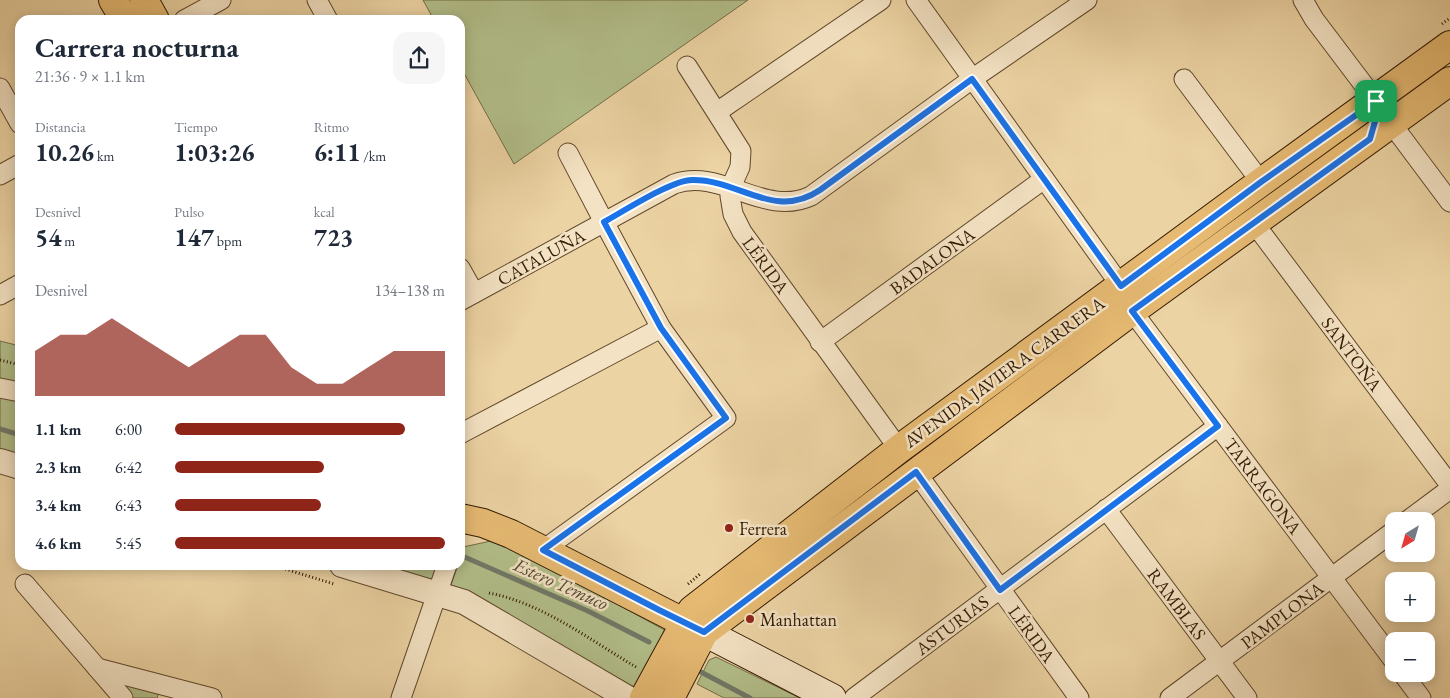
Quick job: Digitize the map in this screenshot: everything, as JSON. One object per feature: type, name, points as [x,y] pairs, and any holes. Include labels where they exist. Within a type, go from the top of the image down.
[{"type":"main road","points":[[114,0],[122,15]]},
{"type":"main road","points":[[144,0],[152,15]]},
{"type":"main road","name":"AVENIDA JAVIERA CARRERA","points":[[670,698],[695,627],[692,610],[900,449],[1261,182],[1450,46]]},
{"type":"main road","name":"AVENIDA JAVIERA CARRERA","points":[[644,698],[695,627],[895,489],[1132,311],[1450,81]]},
{"type":"main road","points":[[1380,131],[1390,105],[1386,93]]},
{"type":"main road","points":[[1093,306],[1114,305],[1132,311],[1139,288],[1150,264]]},
{"type":"main road","points":[[895,489],[899,470],[900,449]]},
{"type":"main road","points":[[465,521],[511,534],[832,698]]},
{"type":"street","points":[[193,15],[221,0]]},
{"type":"street","points":[[317,0],[325,15]]},
{"type":"street","points":[[717,112],[881,0]]},
{"type":"street","points":[[916,0],[1121,286]]},
{"type":"street","name":"CATALUÑA","points":[[467,297],[682,181],[700,180],[731,187],[777,202],[802,200],[820,190],[972,79],[1068,5],[1087,0]]},
{"type":"street","points":[[1304,0],[1305,6],[1314,19],[1386,93]]},
{"type":"street","name":"LÉRIDA","points":[[687,66],[741,151],[738,174],[731,187],[731,206],[742,232],[820,342],[900,449]]},
{"type":"street","points":[[1184,79],[1261,182]]},
{"type":"street","points":[[0,88],[15,115]]},
{"type":"street","points":[[1380,131],[1450,202]]},
{"type":"street","points":[[543,550],[726,418],[661,328],[568,152]]},
{"type":"street","points":[[0,175],[15,167]]},
{"type":"street","name":"BADALONA","points":[[820,342],[1044,179]]},
{"type":"street","name":"SANTOÑA","points":[[1254,222],[1450,485]]},
{"type":"street","points":[[0,295],[15,287]]},
{"type":"street","name":"TARRAGONA","points":[[1132,311],[1385,649]]},
{"type":"street","points":[[465,431],[661,328]]},
{"type":"street","points":[[0,388],[15,391]]},
{"type":"street","name":"ASTURIAS","points":[[854,698],[1218,426]]},
{"type":"street","points":[[0,460],[15,465]]},
{"type":"street","name":"LÉRIDA","points":[[916,472],[1079,698]]},
{"type":"street","points":[[1419,512],[1450,489]]},
{"type":"street","name":"RAMBLAS","points":[[1106,509],[1247,698]]},
{"type":"street","name":"PAMPLONA","points":[[1170,698],[1385,538]]},
{"type":"street","points":[[376,570],[443,580]]},
{"type":"street","points":[[401,698],[443,580]]},
{"type":"street","points":[[443,580],[451,597],[473,607],[628,698]]},
{"type":"street","points":[[25,584],[123,698]]},
{"type":"street","points":[[97,668],[167,692],[212,698]]},
{"type":"street","points":[[1409,682],[1421,698]]},
{"type":"path","points":[[0,360],[15,364]]},
{"type":"green space","points":[[423,0],[748,0],[514,164],[465,75],[465,15],[431,15]]},
{"type":"green space","points":[[0,341],[15,345],[15,454],[0,450]]},
{"type":"green space","points":[[491,541],[513,547],[670,633],[639,689],[451,585],[456,570],[465,570],[465,547]]},
{"type":"green space","points":[[380,570],[435,570],[430,586]]},
{"type":"green space","points":[[716,657],[800,698],[724,698],[697,684],[709,660]]},
{"type":"green space","points":[[113,673],[160,689],[157,698],[133,698]]},
{"type":"waterway","name":"Estero Temuco","points":[[0,429],[15,434]]},
{"type":"waterway","name":"Estero Temuco","points":[[465,557],[588,611],[649,642]]},
{"type":"waterway","name":"Estero Temuco","points":[[699,671],[750,698]]},
{"type":"place","name":"Ferrera","points":[[729,528]]},
{"type":"place","name":"Manhattan","points":[[750,619]]},
{"type":"route","points":[[972,79],[1121,286],[1261,182],[1376,101],[1376,118],[1370,139],[1132,311],[1218,426],[1000,590],[916,472],[704,632],[543,550],[726,418],[661,328],[604,222],[674,184],[682,181],[700,180],[731,187],[777,202],[784,203],[802,200],[820,190],[972,79]]}]
